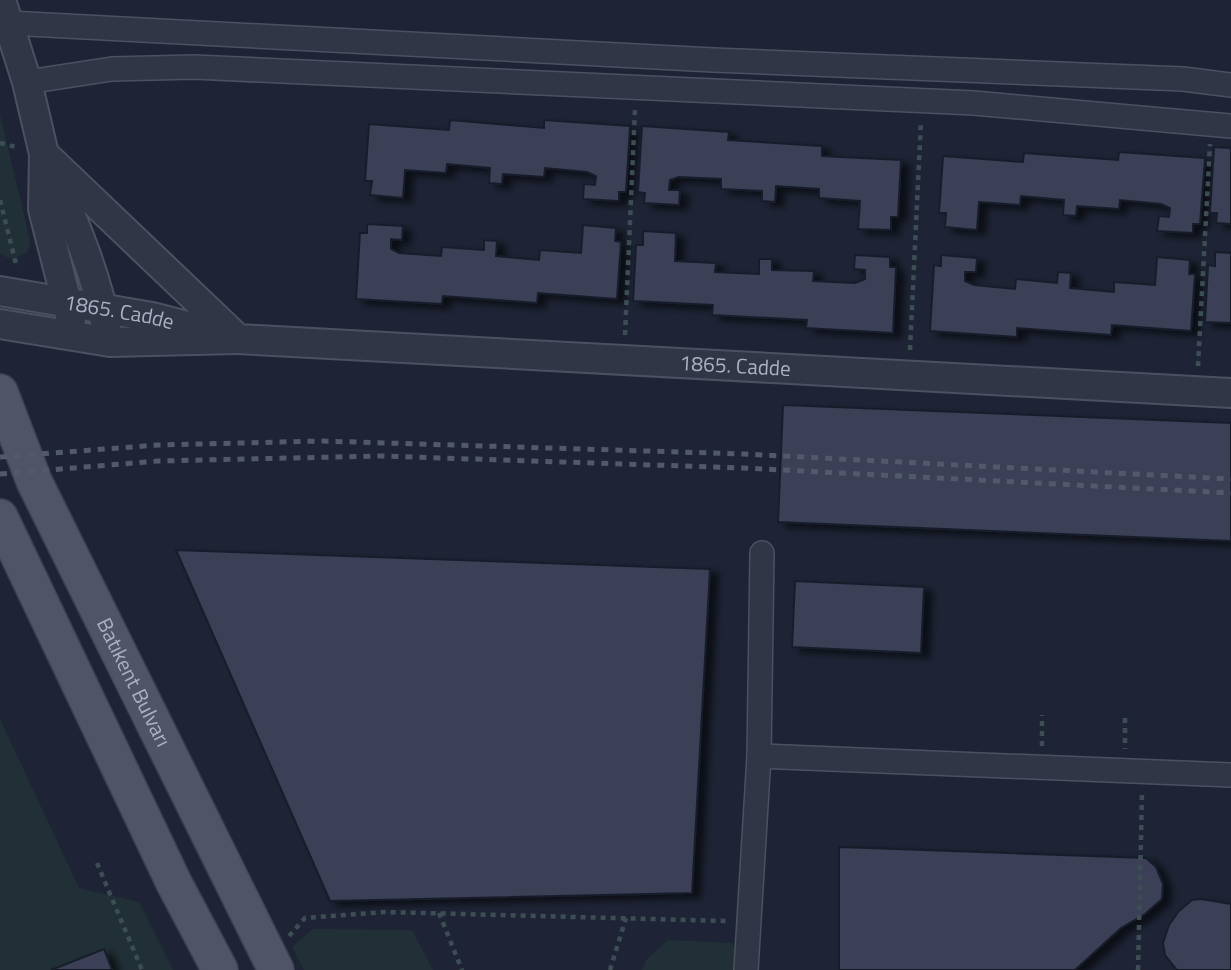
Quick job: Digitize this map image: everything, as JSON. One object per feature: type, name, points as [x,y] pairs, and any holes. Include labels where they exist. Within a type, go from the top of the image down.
[{"type":"main road","name":"Batıkent Bulvarı","points":[[0,392],[34,481],[276,970]]},
{"type":"main road","points":[[0,517],[174,883],[220,970]]},
{"type":"street","points":[[110,342],[103,310],[72,219],[44,154],[27,82],[5,12],[834,66],[1183,79],[1231,85]]},
{"type":"street","points":[[27,82],[112,69],[194,67],[974,103],[1221,125]]},
{"type":"street","points":[[44,154],[43,209],[75,336]]},
{"type":"street","points":[[44,154],[238,339]]},
{"type":"street","name":"1865. Cadde","points":[[0,291],[152,317],[238,339]]},
{"type":"street","name":"1865. Cadde","points":[[0,324],[110,342],[238,339],[1231,393]]},
{"type":"street","points":[[747,970],[759,756],[762,553]]},
{"type":"street","points":[[759,756],[1231,775]]},
{"type":"path","points":[[624,360],[636,88]]},
{"type":"path","points":[[909,375],[922,101]]},
{"type":"path","points":[[1196,391],[1221,125]]},
{"type":"path","points":[[0,143],[16,147]]},
{"type":"path","points":[[0,200],[18,269]]},
{"type":"path","points":[[1041,767],[1042,715]]},
{"type":"path","points":[[1125,718],[1125,771]]},
{"type":"path","points":[[1138,970],[1142,813]]},
{"type":"path","points":[[97,863],[142,970]]},
{"type":"path","points":[[281,933],[286,939],[305,918],[385,912],[749,922]]},
{"type":"path","points":[[439,913],[462,970]]},
{"type":"path","points":[[610,970],[626,918]]},
{"type":"shaded area","points":[[0,115],[30,240],[28,252],[14,258],[0,254]]},
{"type":"shaded area","points":[[0,719],[79,888],[139,902],[173,970],[0,970]]},
{"type":"shaded area","points":[[313,929],[412,930],[433,970],[304,970],[292,947]]},
{"type":"shaded area","points":[[668,940],[731,943],[736,949],[735,970],[642,970],[646,960]]},
{"type":"building","points":[[450,120],[544,128],[544,120],[630,126],[626,192],[619,192],[619,201],[583,199],[584,184],[595,185],[596,176],[587,172],[545,168],[544,177],[503,174],[502,184],[489,183],[490,168],[447,164],[446,173],[405,170],[403,198],[370,195],[372,181],[365,181],[369,124],[449,130]]},
{"type":"building","points":[[642,126],[729,132],[728,140],[822,146],[822,156],[901,160],[898,217],[891,217],[891,230],[858,229],[860,201],[819,198],[819,189],[776,186],[775,202],[762,201],[762,191],[721,189],[721,179],[679,177],[670,180],[669,190],[680,190],[679,205],[644,203],[645,193],[638,192]]},
{"type":"building","points":[[1214,147],[1231,148],[1231,224],[1216,223],[1217,213],[1210,213]]},
{"type":"building","points":[[1119,152],[1205,158],[1200,224],[1193,224],[1193,233],[1157,231],[1159,216],[1169,217],[1170,208],[1161,204],[1120,200],[1119,209],[1077,206],[1076,216],[1063,215],[1064,200],[1021,196],[1020,205],[979,202],[977,230],[945,227],[946,213],[939,213],[943,156],[1023,162],[1024,153],[1118,160]]},
{"type":"building","points":[[367,224],[403,226],[402,240],[391,239],[391,249],[399,253],[441,256],[442,247],[484,250],[484,240],[497,241],[496,256],[539,260],[540,250],[581,253],[583,225],[616,228],[615,241],[621,242],[617,299],[538,293],[537,303],[443,296],[442,304],[356,299],[360,233],[367,233]]},
{"type":"building","points":[[643,231],[676,233],[675,261],[716,263],[715,272],[759,274],[759,259],[772,259],[772,270],[814,271],[813,281],[855,283],[865,279],[865,270],[854,269],[855,255],[890,257],[890,267],[896,267],[893,333],[806,328],[807,320],[712,315],[713,305],[633,301],[636,245],[643,245]]},
{"type":"building","points":[[1215,252],[1231,253],[1231,323],[1205,322],[1208,265],[1215,266]]},
{"type":"building","points":[[941,255],[977,258],[976,272],[965,272],[965,281],[974,285],[1015,289],[1016,279],[1057,283],[1058,272],[1071,273],[1070,288],[1114,292],[1114,282],[1155,285],[1157,257],[1190,260],[1189,274],[1195,274],[1191,331],[1112,325],[1111,335],[1017,328],[1017,337],[930,331],[934,265],[941,266]]},
{"type":"building","points":[[783,405],[1231,423],[1231,541],[778,522]]},
{"type":"building","points":[[176,550],[710,569],[692,893],[330,901]]},
{"type":"building","points":[[795,581],[924,587],[921,653],[792,647]]},
{"type":"building","points":[[839,847],[1146,858],[1156,867],[1163,884],[1162,899],[1145,914],[1121,928],[1075,970],[839,970]]},
{"type":"building","points":[[839,847],[1146,858],[1156,867],[1163,884],[1162,899],[1145,914],[1121,928],[1075,970],[839,970]]},
{"type":"building","points":[[1192,900],[1231,904],[1231,970],[1177,970],[1165,955],[1163,943],[1169,925],[1179,911]]},
{"type":"building","points":[[104,949],[112,970],[51,970]]},
{"type":"railway","points":[[0,457],[158,445],[322,441],[744,454],[1231,479]]},
{"type":"railway","points":[[0,474],[158,461],[381,456],[744,468],[1231,493]]}]
